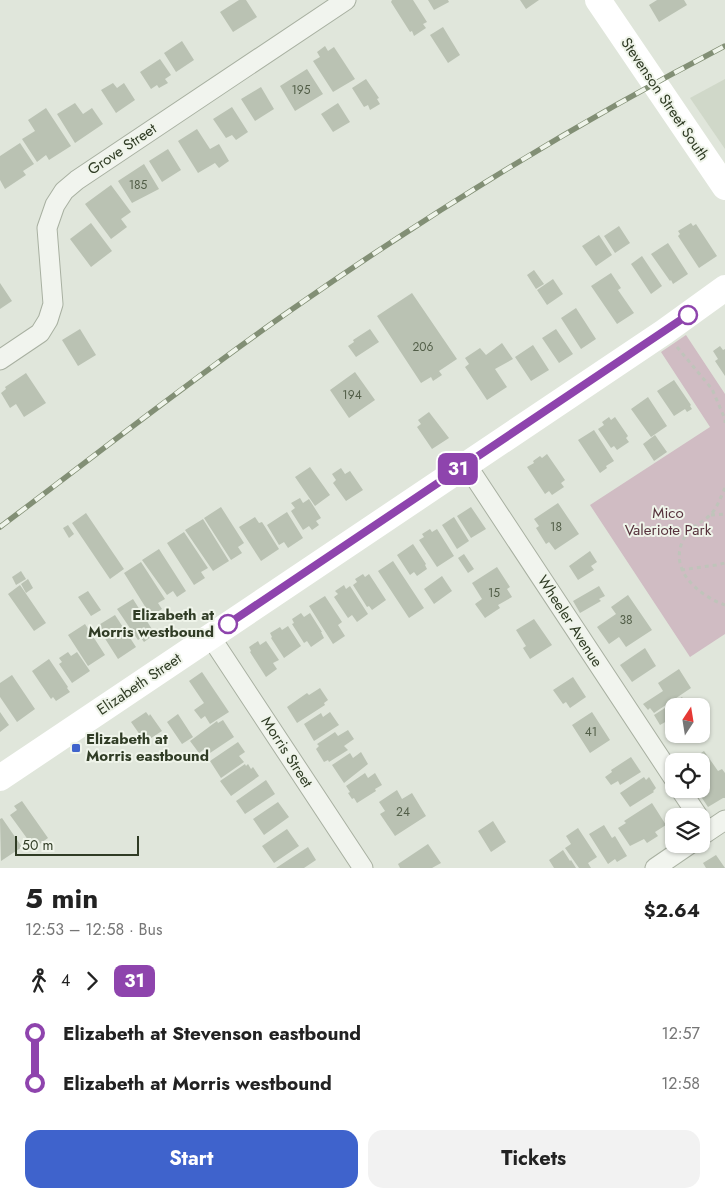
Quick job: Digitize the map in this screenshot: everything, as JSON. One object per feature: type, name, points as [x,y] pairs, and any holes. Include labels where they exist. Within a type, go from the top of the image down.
[{"type":"main road","name":"Stevenson Street South","points":[[602,6],[725,187]]},
{"type":"main road","name":"Elizabeth Street","points":[[0,778],[664,332],[725,288]]},
{"type":"street","name":"Grove Street","points":[[0,360],[40,333],[48,320],[53,304],[47,228],[54,205],[64,192],[77,180],[346,0]]},
{"type":"street","name":"Wheeler Avenue","points":[[466,464],[665,765]]},
{"type":"street","name":"Morris Street","points":[[210,636],[363,868]]},
{"type":"street","points":[[710,824],[725,820]]},
{"type":"street","points":[[655,868],[677,853]]},
{"type":"path","points":[[664,332],[712,389],[725,423]]},
{"type":"path","points":[[711,515],[725,488]]},
{"type":"path","points":[[725,514],[711,515],[696,524],[686,535],[681,546],[682,570],[695,589],[713,601],[725,605]]},
{"type":"path","points":[[682,570],[716,566],[725,563]]},
{"type":"shaded area","points":[[725,79],[725,149],[690,98]]},
{"type":"green space","name":"Mico Valeriote Park","points":[[686,335],[725,394],[725,634],[690,657],[590,505],[710,427],[661,352]]},
{"type":"building","points":[[239,0],[246,0],[257,17],[233,32],[220,12]]},
{"type":"building","points":[[392,0],[413,0],[427,22],[423,24],[426,28],[414,36],[391,2]]},
{"type":"building","points":[[428,0],[448,0],[449,2],[434,10]]},
{"type":"building","points":[[520,0],[539,0],[526,9]]},
{"type":"building","points":[[657,0],[684,0],[687,5],[659,22],[649,5]]},
{"type":"building","points":[[443,27],[460,55],[448,63],[430,35]]},
{"type":"building","points":[[182,41],[194,60],[176,72],[164,53]]},
{"type":"building","points":[[325,46],[328,51],[334,47],[355,79],[333,92],[313,61],[320,57],[317,52]]},
{"type":"building","points":[[160,59],[171,75],[165,79],[168,83],[159,88],[157,85],[151,89],[140,72]]},
{"type":"building","points":[[307,69],[323,94],[295,111],[280,86]]},
{"type":"building","points":[[366,79],[379,98],[377,99],[380,104],[370,110],[368,105],[364,107],[352,88]]},
{"type":"building","points":[[113,83],[117,88],[124,83],[135,100],[116,113],[101,90]]},
{"type":"building","points":[[261,87],[274,109],[255,121],[241,99]]},
{"type":"building","points":[[75,103],[83,114],[92,108],[103,124],[75,143],[57,114]]},
{"type":"building","points":[[338,103],[350,122],[333,132],[321,114]]},
{"type":"building","points":[[232,107],[248,132],[236,140],[232,135],[226,138],[213,119]]},
{"type":"building","points":[[46,108],[71,146],[49,160],[46,155],[37,162],[22,139],[35,131],[28,120]]},
{"type":"building","points":[[197,129],[210,149],[219,144],[229,161],[219,168],[215,163],[198,173],[178,141]]},
{"type":"building","points":[[20,143],[34,164],[23,171],[26,175],[5,189],[0,180],[0,156]]},
{"type":"building","points":[[168,149],[181,170],[162,182],[149,161]]},
{"type":"building","points":[[144,164],[159,189],[132,203],[118,181]]},
{"type":"building","points":[[111,185],[131,212],[121,219],[127,227],[111,239],[85,204]]},
{"type":"building","points":[[91,223],[112,251],[91,267],[70,239]]},
{"type":"building","points":[[691,223],[693,226],[696,224],[717,256],[699,268],[678,236],[680,234],[678,231]]},
{"type":"building","points":[[619,226],[630,243],[615,253],[604,236]]},
{"type":"building","points":[[599,235],[612,255],[596,266],[582,246]]},
{"type":"building","points":[[668,243],[688,274],[673,284],[651,254]]},
{"type":"building","points":[[642,256],[662,286],[651,294],[631,264]]},
{"type":"building","points":[[534,270],[544,284],[536,289],[527,275]]},
{"type":"building","points":[[611,273],[621,288],[618,290],[634,313],[617,324],[591,286]]},
{"type":"building","points":[[553,279],[563,294],[547,305],[537,290]]},
{"type":"building","points":[[0,283],[12,301],[0,309]]},
{"type":"building","points":[[412,293],[457,359],[439,371],[442,375],[433,381],[431,377],[421,383],[377,316]]},
{"type":"building","points":[[576,308],[596,339],[581,349],[561,318]]},
{"type":"building","points":[[80,329],[96,355],[78,366],[62,340]]},
{"type":"building","points":[[370,329],[379,342],[356,357],[348,346],[354,342],[353,340]]},
{"type":"building","points":[[556,329],[573,354],[559,363],[542,338]]},
{"type":"building","points":[[502,343],[513,359],[495,369],[507,387],[487,400],[465,367],[469,364],[465,358],[480,348],[486,355]]},
{"type":"building","points":[[533,345],[549,370],[531,381],[515,357]]},
{"type":"building","points":[[720,346],[723,350],[725,349],[725,376],[715,361],[718,359],[713,351]]},
{"type":"building","points":[[355,372],[375,400],[349,418],[330,390]]},
{"type":"building","points":[[26,373],[46,403],[24,417],[16,404],[10,408],[1,393],[6,389],[5,387]]},
{"type":"building","points":[[674,380],[692,409],[687,412],[685,409],[674,416],[657,391]]},
{"type":"building","points":[[648,397],[667,426],[651,437],[631,409]]},
{"type":"building","points":[[429,412],[449,438],[432,449],[417,427],[421,424],[418,420]]},
{"type":"building","points":[[609,417],[611,420],[615,417],[628,436],[626,438],[629,442],[617,450],[614,446],[611,448],[598,429],[604,425],[602,422]]},
{"type":"building","points":[[594,430],[614,461],[600,473],[578,440]]},
{"type":"building","points":[[655,435],[667,452],[654,461],[643,444]]},
{"type":"building","points":[[547,454],[565,480],[561,483],[564,487],[552,495],[549,491],[545,494],[527,467],[540,456],[542,458]]},
{"type":"building","points":[[310,467],[330,495],[315,506],[295,477]]},
{"type":"building","points":[[341,468],[345,474],[350,471],[363,490],[346,501],[333,483],[336,480],[332,474]]},
{"type":"building","points":[[300,498],[303,503],[309,499],[321,518],[316,521],[319,525],[312,530],[309,526],[303,530],[291,511],[295,508],[291,503]]},
{"type":"building","points":[[558,503],[579,534],[555,550],[549,542],[546,544],[536,528],[539,526],[534,519]]},
{"type":"building","points":[[221,507],[244,543],[238,547],[242,553],[231,560],[204,518]]},
{"type":"building","points":[[471,507],[486,529],[471,538],[457,516]]},
{"type":"building","points":[[287,512],[303,538],[288,548],[284,542],[279,545],[267,525]]},
{"type":"building","points":[[86,513],[124,569],[110,579],[72,523]]},
{"type":"building","points":[[255,517],[259,523],[262,522],[279,549],[261,561],[239,527]]},
{"type":"building","points":[[454,517],[469,541],[457,549],[442,525]]},
{"type":"building","points":[[203,519],[229,561],[213,571],[185,530]]},
{"type":"building","points":[[68,525],[74,534],[69,538],[63,528]]},
{"type":"building","points":[[430,529],[432,532],[437,529],[454,556],[437,567],[419,540],[424,537],[422,534]]},
{"type":"building","points":[[184,532],[208,568],[201,572],[205,578],[194,585],[167,543]]},
{"type":"building","points":[[413,544],[426,564],[427,569],[417,576],[414,572],[410,575],[397,555]]},
{"type":"building","points":[[159,549],[186,591],[177,597],[173,591],[167,595],[142,560]]},
{"type":"building","points":[[590,551],[597,562],[591,566],[594,570],[578,580],[569,566]]},
{"type":"building","points":[[464,554],[474,569],[468,573],[458,558]]},
{"type":"building","points":[[393,561],[424,608],[409,618],[378,571]]},
{"type":"building","points":[[141,562],[165,599],[158,603],[162,609],[151,616],[124,573]]},
{"type":"building","points":[[497,567],[510,587],[507,589],[512,597],[498,605],[500,608],[485,618],[475,604],[482,599],[472,583]]},
{"type":"building","points":[[21,571],[26,579],[16,585],[12,577]]},
{"type":"building","points":[[363,574],[365,577],[369,574],[386,600],[372,610],[369,606],[367,607],[353,585],[357,582],[355,579]]},
{"type":"building","points":[[442,576],[452,591],[434,604],[424,589]]},
{"type":"building","points":[[28,579],[33,588],[26,593],[21,584]]},
{"type":"building","points":[[20,585],[46,623],[34,631],[8,594]]},
{"type":"building","points":[[344,585],[346,589],[350,586],[368,614],[357,622],[352,615],[348,618],[334,597],[338,594],[335,591]]},
{"type":"building","points":[[599,586],[605,596],[599,599],[601,601],[580,613],[573,601]]},
{"type":"building","points":[[88,591],[101,610],[91,616],[78,597]]},
{"type":"building","points":[[628,595],[652,630],[626,647],[619,637],[609,644],[597,627],[616,614],[611,607]]},
{"type":"building","points":[[325,596],[342,622],[338,625],[345,636],[333,644],[309,606]]},
{"type":"building","points":[[133,599],[155,634],[144,642],[141,638],[138,640],[117,609]]},
{"type":"building","points":[[301,613],[304,617],[310,613],[324,638],[311,647],[307,641],[304,643],[292,624],[294,623],[292,619]]},
{"type":"building","points":[[115,615],[136,647],[118,659],[97,626]]},
{"type":"building","points":[[534,619],[552,645],[530,659],[523,648],[526,646],[516,630]]},
{"type":"building","points":[[85,624],[105,655],[88,666],[68,635]]},
{"type":"building","points":[[288,626],[301,646],[284,658],[271,638],[270,633],[280,627],[282,630]]},
{"type":"building","points":[[258,641],[260,645],[266,641],[279,660],[273,663],[277,669],[266,677],[250,652],[249,647]]},
{"type":"building","points":[[645,648],[656,666],[632,682],[620,665]]},
{"type":"building","points":[[68,652],[71,656],[77,652],[90,671],[72,683],[59,664],[62,662],[59,658]]},
{"type":"building","points":[[49,659],[70,692],[56,701],[53,697],[51,699],[32,671]]},
{"type":"building","points":[[679,669],[691,688],[676,698],[665,698],[665,706],[654,713],[643,704],[663,691],[658,683]]},
{"type":"building","points":[[202,672],[229,712],[210,724],[205,716],[201,719],[194,710],[204,703],[189,681]]},
{"type":"building","points":[[12,675],[35,709],[17,722],[0,697],[0,683]]},
{"type":"building","points":[[573,677],[586,697],[570,708],[566,702],[563,704],[553,690]]},
{"type":"building","points":[[320,688],[328,700],[324,703],[325,705],[297,723],[287,707],[307,693],[309,695]]},
{"type":"building","points":[[665,708],[665,722],[660,725],[654,715]]},
{"type":"building","points":[[0,712],[9,725],[0,732]]},
{"type":"building","points":[[146,712],[149,716],[150,714],[162,731],[145,742],[131,722]]},
{"type":"building","points":[[330,712],[339,725],[314,741],[304,724],[321,713],[323,717]]},
{"type":"building","points":[[592,712],[610,740],[590,753],[572,725]]},
{"type":"building","points":[[178,714],[193,737],[182,744],[167,722]]},
{"type":"building","points":[[223,720],[234,737],[210,753],[206,748],[199,753],[190,741],[217,721],[218,723]]},
{"type":"building","points":[[348,730],[354,739],[344,746],[348,750],[329,762],[328,760],[324,762],[316,749],[319,746],[317,744],[335,732],[338,736]]},
{"type":"building","points":[[238,742],[245,752],[239,756],[244,762],[221,778],[210,761]]},
{"type":"building","points":[[361,752],[368,764],[344,783],[332,765],[350,753],[353,758]]},
{"type":"building","points":[[631,757],[641,772],[620,785],[618,781],[611,785],[605,777],[612,772],[611,770]]},
{"type":"building","points":[[710,760],[718,771],[722,769],[725,773],[725,798],[708,807],[702,798],[710,798]]},
{"type":"building","points":[[245,764],[246,766],[248,764],[251,769],[253,767],[259,776],[231,796],[220,781]]},
{"type":"building","points":[[365,773],[368,778],[375,773],[382,785],[357,803],[348,793],[350,792],[346,786]]},
{"type":"building","points":[[644,777],[646,780],[649,777],[656,788],[654,792],[630,807],[620,793]]},
{"type":"building","points":[[266,780],[275,794],[245,814],[236,801]]},
{"type":"building","points":[[397,790],[402,799],[412,793],[426,816],[395,836],[380,814],[385,811],[379,802]]},
{"type":"building","points":[[22,801],[48,838],[34,848],[10,815],[17,810],[14,806]]},
{"type":"building","points":[[278,802],[289,817],[264,835],[253,819]]},
{"type":"building","points":[[652,803],[665,826],[655,832],[658,836],[647,843],[644,839],[630,846],[618,828],[626,823],[624,821]]},
{"type":"building","points":[[2,818],[22,847],[1,861],[0,819]]},
{"type":"building","points":[[493,821],[506,842],[491,852],[478,831]]},
{"type":"building","points":[[604,825],[612,838],[615,836],[627,856],[617,862],[615,859],[608,864],[589,834]]},
{"type":"building","points":[[578,828],[597,857],[588,863],[591,868],[579,868],[565,848],[571,844],[566,836]]},
{"type":"building","points":[[287,829],[299,846],[274,863],[262,846]]},
{"type":"building","points":[[428,844],[441,863],[432,868],[400,868],[398,864]]},
{"type":"building","points":[[308,847],[316,860],[304,868],[276,868]]},
{"type":"building","points":[[563,850],[576,868],[554,868],[549,860]]},
{"type":"building","points":[[716,855],[725,868],[706,868],[703,863]]},
{"type":"railway","points":[[0,527],[217,363],[343,274],[450,204],[558,138],[725,46]]},
{"type":"bus line","name":"31","points":[[228,624],[688,315]]},
{"type":"place","name":"Elizabeth at Morris westbound","points":[[228,624]]},
{"type":"place","name":"Elizabeth at Morris eastbound","points":[[76,748]]}]
